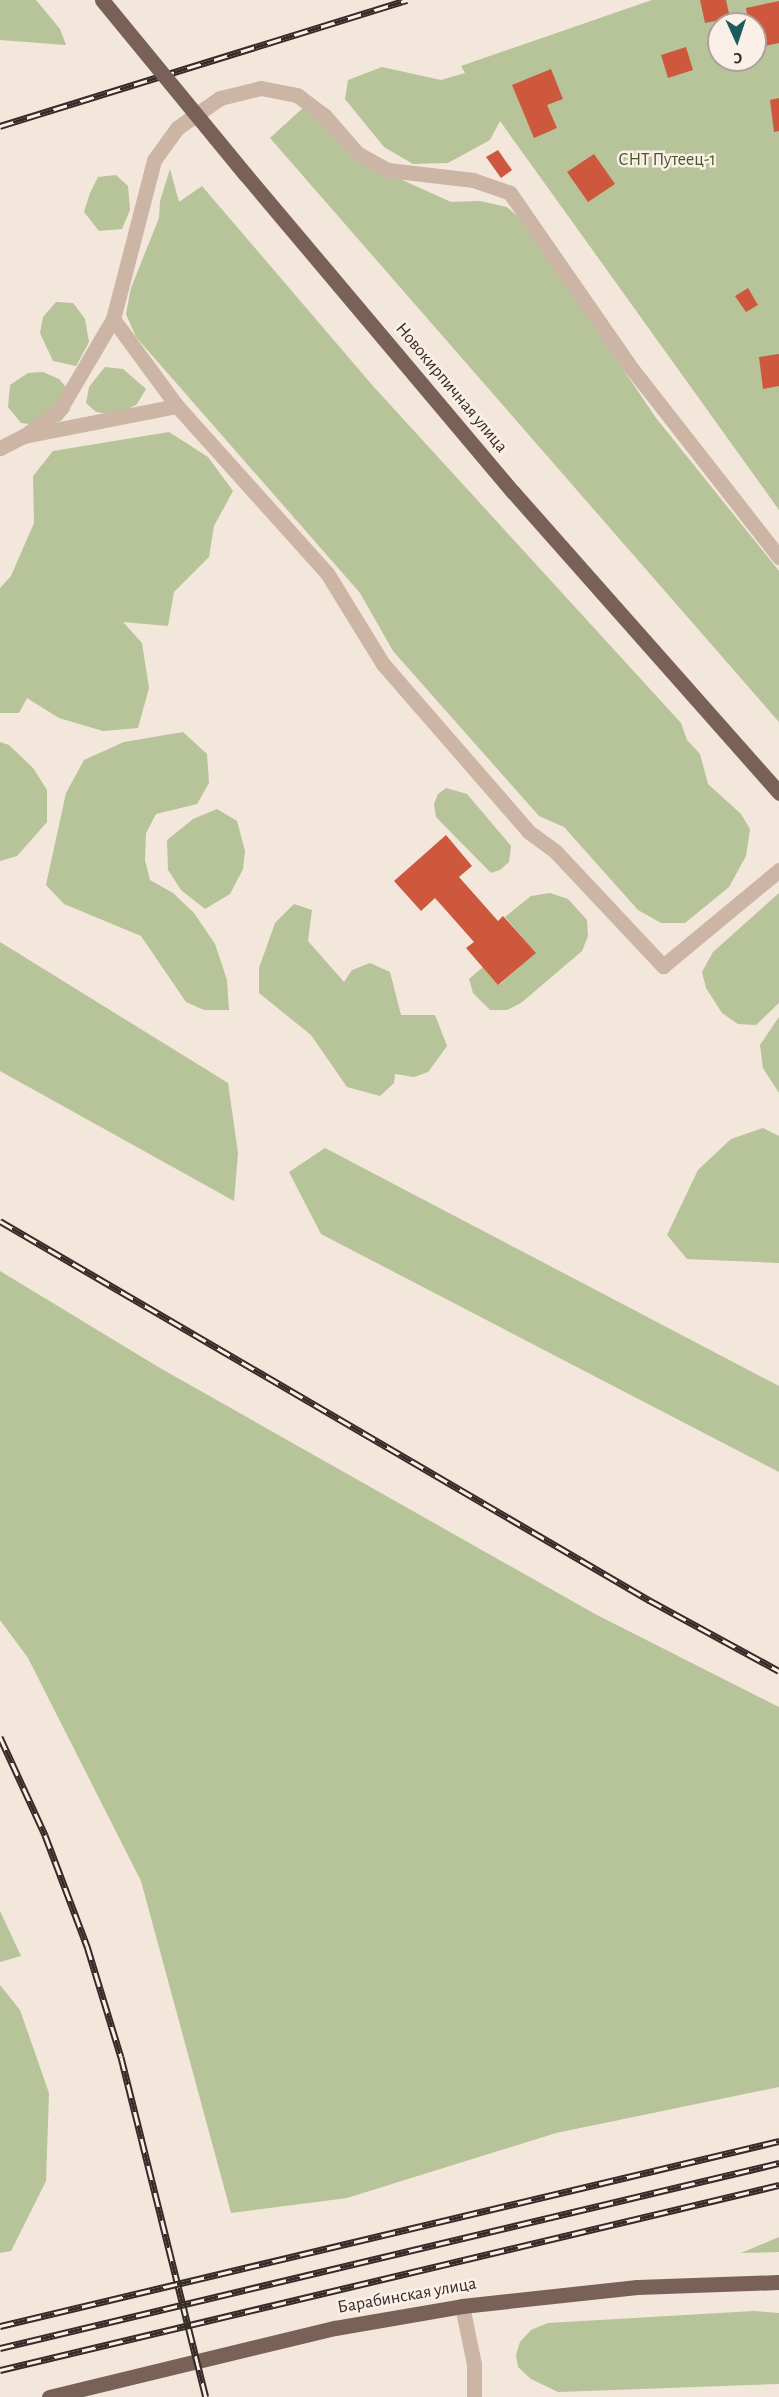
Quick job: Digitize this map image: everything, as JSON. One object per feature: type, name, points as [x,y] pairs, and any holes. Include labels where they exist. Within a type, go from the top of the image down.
[{"type":"main road","name":"Новокирпичная улица","points":[[102,0],[245,174],[513,492],[779,794]]},
{"type":"main road","name":"Барабинская улица","points":[[49,2397],[334,2328],[462,2306],[637,2287],[779,2282]]},
{"type":"street","points":[[0,448],[24,436],[60,410],[113,319],[154,160],[177,128],[220,98],[261,88],[297,95],[324,115],[357,153],[388,170],[473,180],[510,193],[630,365],[779,557]]},
{"type":"street","points":[[113,319],[177,406],[327,573],[383,664],[521,824],[555,851],[663,966],[779,870]]},
{"type":"street","points":[[24,436],[177,406]]},
{"type":"street","points":[[462,2306],[474,2364],[474,2397]]},
{"type":"green space","points":[[0,0],[36,0],[60,29],[66,45],[0,40]]},
{"type":"green space","name":"СНТ Путеец-1","points":[[652,0],[779,0],[779,510],[500,121],[490,140],[448,163],[413,164],[384,147],[345,99],[348,80],[382,67],[441,80],[465,73],[461,66]]},
{"type":"green space","points":[[305,106],[378,169],[451,202],[480,201],[507,207],[524,222],[656,418],[779,571],[779,722],[270,138]]},
{"type":"green space","points":[[170,169],[179,202],[202,186],[373,386],[681,723],[687,740],[700,754],[708,784],[741,814],[750,829],[746,856],[729,887],[685,923],[661,923],[638,910],[564,827],[539,816],[393,651],[360,593],[136,337],[126,314],[131,288],[159,218],[160,201]]},
{"type":"green space","points":[[116,175],[128,186],[130,210],[122,229],[99,231],[84,212],[98,177]]},
{"type":"green space","points":[[56,302],[73,303],[85,319],[89,342],[76,366],[53,361],[40,333],[43,317]]},
{"type":"green space","points":[[105,367],[123,369],[146,389],[137,404],[118,415],[96,412],[86,403],[89,387]]},
{"type":"green space","points":[[43,372],[59,379],[66,387],[70,410],[61,421],[46,426],[21,423],[8,407],[10,385],[28,373]]},
{"type":"green space","points":[[169,432],[208,457],[233,491],[214,526],[209,557],[174,592],[168,626],[123,622],[142,643],[149,688],[138,728],[103,731],[59,718],[27,698],[19,713],[0,713],[0,588],[11,576],[34,523],[33,476],[53,451]]},
{"type":"green space","points":[[183,732],[207,754],[209,783],[197,804],[156,814],[146,833],[145,860],[150,880],[173,893],[194,913],[215,944],[227,980],[229,1010],[204,1010],[186,1002],[141,936],[64,904],[46,885],[66,793],[84,760],[124,742]]},
{"type":"green space","points":[[0,742],[9,745],[33,768],[47,790],[47,822],[17,856],[0,861]]},
{"type":"green space","points":[[446,788],[467,794],[511,846],[509,862],[500,870],[491,873],[436,817],[434,804],[438,794]]},
{"type":"green space","points":[[217,809],[237,821],[245,851],[243,869],[230,894],[205,909],[181,890],[168,870],[167,840],[193,819]]},
{"type":"green space","points":[[550,893],[568,899],[587,920],[588,936],[582,951],[521,1003],[507,1010],[490,1010],[473,993],[469,979],[483,967],[499,985],[535,953],[505,917],[531,896]]},
{"type":"green space","points":[[779,893],[779,1003],[756,1025],[738,1024],[722,1013],[706,988],[702,972],[713,952]]},
{"type":"green space","points":[[294,904],[312,910],[308,941],[344,982],[352,970],[370,963],[390,972],[401,1015],[435,1015],[447,1046],[428,1072],[414,1077],[395,1074],[394,1083],[380,1096],[347,1087],[311,1035],[259,993],[259,968],[275,923]]},
{"type":"green space","points":[[0,942],[228,1083],[238,1153],[234,1201],[0,1071]]},
{"type":"green space","points":[[779,1017],[779,1093],[763,1068],[760,1045]]},
{"type":"green space","points":[[763,1128],[779,1136],[779,1263],[687,1259],[667,1235],[698,1170],[731,1139]]},
{"type":"green space","points":[[325,1148],[779,1386],[779,1472],[321,1234],[289,1172]]},
{"type":"green space","points":[[0,1271],[160,1368],[595,1614],[779,1707],[779,2087],[556,2133],[347,2198],[231,2213],[141,1881],[28,1658],[0,1620]]},
{"type":"green space","points":[[0,1911],[21,1956],[0,1962]]},
{"type":"green space","points":[[0,1985],[20,2010],[49,2093],[46,2181],[11,2251],[0,2253]]},
{"type":"green space","points":[[779,2237],[779,2252],[741,2253]]},
{"type":"green space","points":[[754,2311],[779,2313],[779,2384],[558,2392],[531,2379],[518,2367],[516,2355],[520,2342],[531,2330],[548,2323]]},
{"type":"building","points":[[700,0],[726,0],[729,12],[707,12],[707,23],[705,23]]},
{"type":"building","points":[[779,1],[779,43],[767,46],[767,12],[747,12],[746,8]]},
{"type":"building","points":[[686,47],[693,70],[668,78],[661,55]]},
{"type":"building","points":[[551,69],[563,99],[547,105],[557,128],[534,138],[512,85]]},
{"type":"building","points":[[779,98],[779,131],[774,132],[770,100]]},
{"type":"building","points":[[498,150],[512,170],[501,178],[486,157]]},
{"type":"building","points":[[594,154],[615,184],[588,202],[567,172]]},
{"type":"building","points":[[748,288],[758,305],[746,312],[735,296]]},
{"type":"building","points":[[779,354],[779,386],[763,389],[759,357]]},
{"type":"building","points":[[446,835],[472,866],[459,877],[498,921],[503,916],[536,953],[498,985],[466,948],[474,942],[435,898],[421,911],[394,881]]},
{"type":"railway","points":[[0,126],[407,0]]},
{"type":"railway","points":[[0,1221],[649,1600],[779,1671]]},
{"type":"railway","points":[[0,1737],[45,1835],[87,1946],[121,2057],[206,2397]]},
{"type":"railway","points":[[0,2326],[779,2141]]},
{"type":"railway","points":[[0,2348],[779,2163]]},
{"type":"railway","points":[[0,2370],[779,2185]]}]
